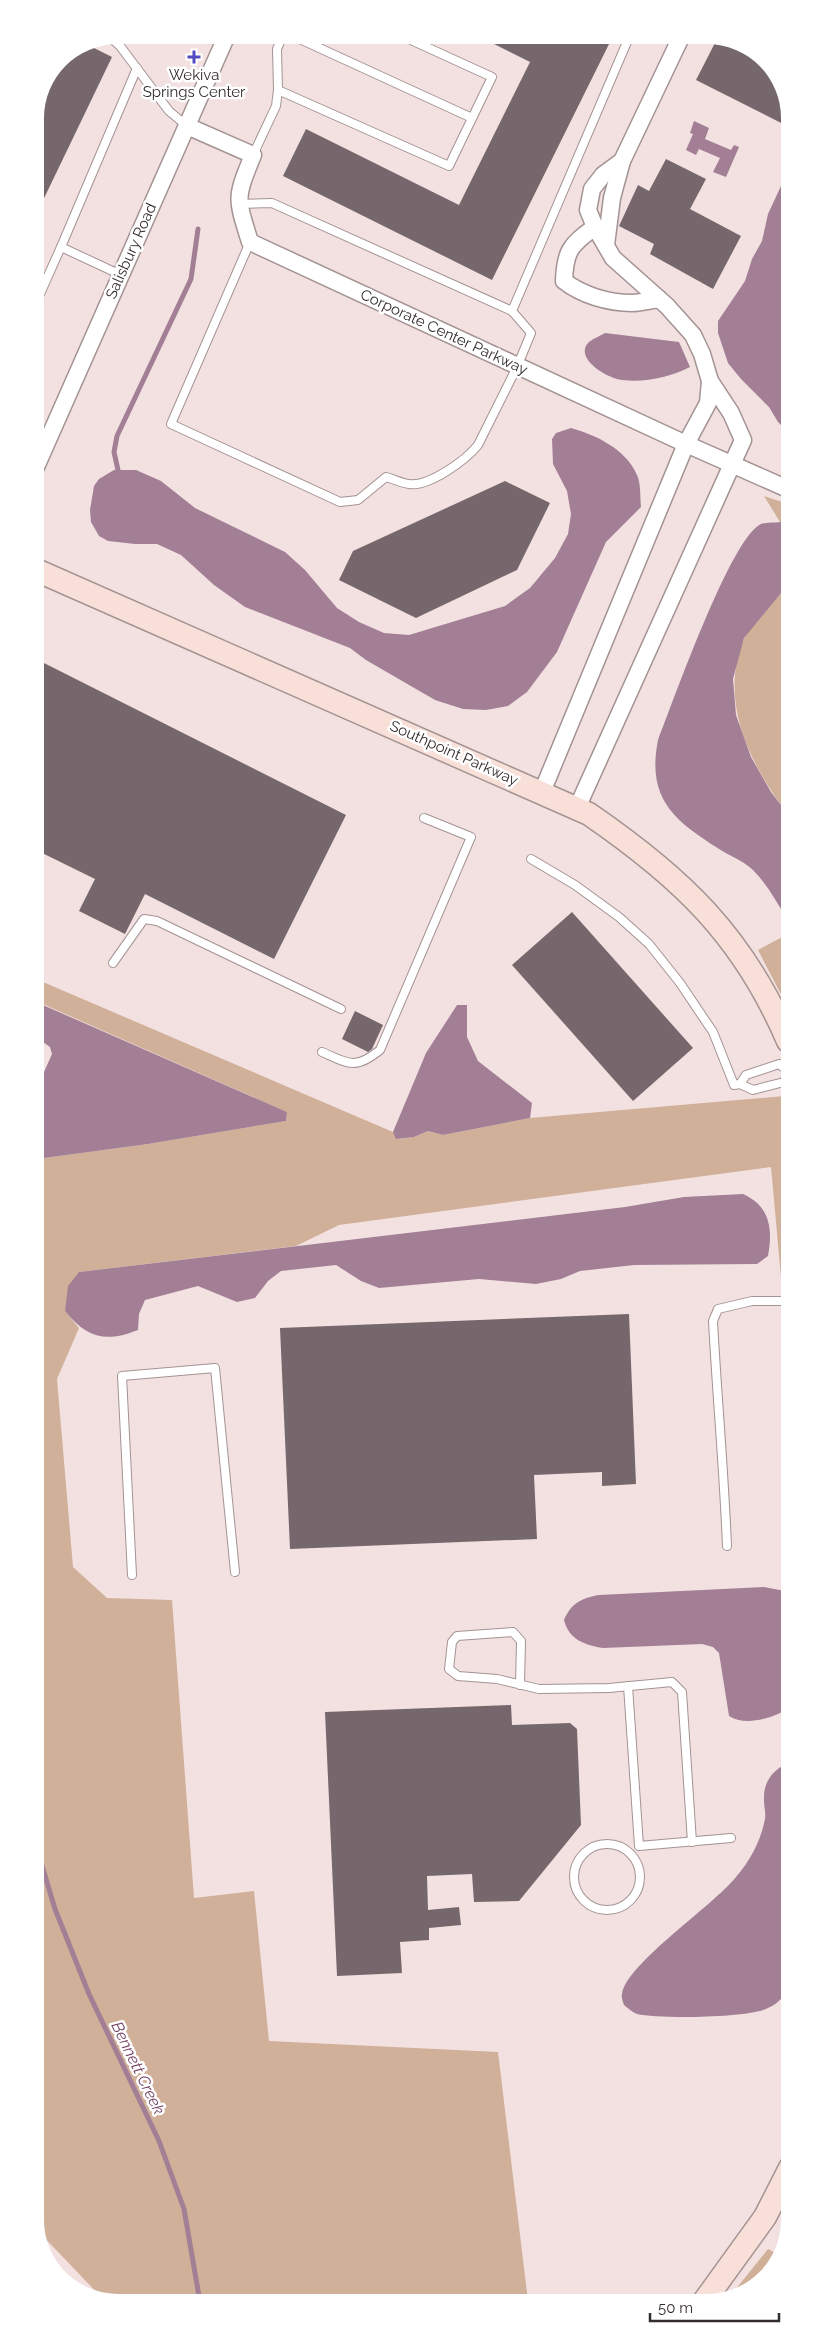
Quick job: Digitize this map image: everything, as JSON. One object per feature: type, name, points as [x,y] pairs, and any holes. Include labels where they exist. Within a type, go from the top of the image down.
[{"type":"main road","name":"Southpoint Parkway","points":[[44,574],[578,808],[610,828],[665,870],[707,911],[730,938],[764,990],[781,1026]]},
{"type":"main road","points":[[709,2294],[765,2217],[781,2186]]},
{"type":"street","name":"Salisbury Road","points":[[44,449],[223,44]]},
{"type":"street","points":[[606,245],[610,210],[622,161],[678,44]]},
{"type":"street","points":[[187,126],[253,155],[238,190],[238,204],[250,242]]},
{"type":"street","points":[[578,808],[734,465],[743,440],[731,413],[710,381],[702,354],[693,335],[659,299],[613,258],[595,228],[588,210],[592,189],[603,175],[622,161]]},
{"type":"street","points":[[588,202],[610,210]]},
{"type":"street","points":[[595,228],[575,243],[564,260],[564,281],[579,293],[606,299],[632,303],[659,299]]},
{"type":"street","name":"Corporate Center Parkway","points":[[250,242],[686,444],[781,486]]},
{"type":"street","points":[[542,792],[686,444],[708,403],[710,381]]},
{"type":"lane","points":[[116,44],[169,111],[187,126]]},
{"type":"lane","points":[[253,155],[276,106],[278,90],[277,49],[279,44]]},
{"type":"lane","points":[[311,44],[472,118]]},
{"type":"lane","points":[[278,90],[449,166],[492,77],[420,44]]},
{"type":"lane","points":[[512,311],[626,44]]},
{"type":"lane","points":[[44,285],[137,68]]},
{"type":"lane","points":[[238,204],[272,202],[512,311],[530,332],[517,366],[478,445],[470,455],[429,481],[410,484],[386,477],[358,500],[340,502],[171,424],[250,242]]},
{"type":"lane","points":[[61,247],[120,275]]},
{"type":"lane","points":[[322,1052],[351,1065],[366,1062],[380,1050],[471,837],[424,818]]},
{"type":"lane","points":[[531,860],[575,884],[619,917],[649,944],[680,983],[713,1032],[734,1085],[740,1084],[753,1090],[781,1083]]},
{"type":"lane","points":[[113,963],[144,919],[157,922],[341,1009]]},
{"type":"lane","points":[[740,1084],[746,1075],[779,1064],[781,1066]]},
{"type":"lane","points":[[727,1546],[725,1478],[713,1321],[718,1309],[752,1301],[781,1300]]},
{"type":"lane","points":[[132,1575],[122,1376],[215,1368],[235,1572]]},
{"type":"lane","points":[[520,1685],[521,1641],[513,1632],[457,1636],[452,1642],[449,1669],[458,1676],[497,1679],[520,1685],[539,1689],[628,1686],[672,1682],[682,1692],[692,1842]]},
{"type":"lane","points":[[628,1686],[639,1846]]},
{"type":"lane","points":[[631,1854],[639,1846],[731,1838]]},
{"type":"lane","points":[[601,1844],[612,1844],[623,1848],[631,1854],[637,1863],[640,1874],[635,1894],[628,1902],[609,1910],[593,1906],[581,1896],[574,1876],[576,1865],[582,1855],[590,1848],[601,1844]]},
{"type":"shaded area","points":[[694,121],[709,128],[705,139],[731,150],[734,145],[739,147],[726,177],[713,172],[720,158],[699,149],[696,155],[686,150],[693,134],[690,133]]},
{"type":"shaded area","points":[[781,186],[781,425],[769,407],[728,363],[718,333],[718,321],[745,281],[752,259],[762,241],[768,214]]},
{"type":"shaded area","points":[[605,333],[679,342],[690,367],[674,374],[648,380],[631,381],[616,379],[595,367],[586,355],[585,349],[588,343]]},
{"type":"shaded area","points":[[571,428],[600,439],[626,458],[638,478],[641,507],[606,542],[557,652],[527,692],[508,706],[486,710],[463,709],[435,700],[366,660],[350,648],[245,607],[214,585],[181,555],[157,544],[108,541],[99,536],[91,522],[90,510],[94,486],[99,479],[114,470],[136,470],[161,481],[195,508],[285,552],[305,570],[337,608],[359,622],[384,633],[409,635],[505,606],[530,588],[555,558],[568,534],[571,514],[567,491],[553,464],[552,439],[556,433]]},
{"type":"shaded area","points":[[764,496],[781,502],[780,522]]},
{"type":"shaded area","points":[[781,522],[781,593],[744,638],[733,679],[736,715],[751,757],[771,792],[781,805],[781,909],[768,888],[753,870],[707,841],[668,808],[656,779],[655,761],[658,740],[689,658],[719,588],[734,558],[749,535],[761,524]]},
{"type":"shaded area","points":[[781,593],[781,804],[761,775],[742,731],[736,709],[737,662],[744,639],[756,621]]},
{"type":"shaded area","points":[[781,938],[781,994],[758,950]]},
{"type":"shaded area","points":[[44,982],[393,1132],[397,1139],[414,1137],[428,1131],[443,1135],[530,1118],[781,1096],[781,1277],[771,1167],[339,1225],[296,1246],[79,1272],[65,1311],[79,1328],[57,1379],[73,1567],[107,1598],[172,1600],[194,1898],[254,1891],[269,2041],[498,2052],[527,2294],[103,2293],[95,2291],[46,2239],[44,2230],[44,1158],[148,1144],[286,1121],[287,1112],[44,1005]]},
{"type":"shaded area","points":[[457,1005],[467,1005],[467,1037],[478,1061],[532,1103],[530,1118],[443,1135],[428,1131],[414,1137],[396,1139],[393,1132],[426,1053]]},
{"type":"shaded area","points":[[44,1006],[287,1112],[286,1121],[148,1144],[44,1158],[44,1072],[52,1054],[50,1047],[44,1043]]},
{"type":"shaded area","points":[[743,1194],[759,1205],[768,1219],[770,1237],[768,1256],[757,1264],[634,1265],[580,1271],[561,1279],[536,1284],[479,1279],[379,1288],[361,1281],[336,1265],[281,1271],[268,1281],[255,1298],[237,1302],[198,1286],[145,1300],[139,1314],[138,1330],[106,1337],[97,1336],[81,1327],[65,1311],[68,1286],[79,1272],[625,1207],[684,1197]]},
{"type":"shaded area","points":[[764,1587],[781,1590],[781,1712],[768,1718],[751,1721],[743,1721],[729,1716],[719,1653],[713,1647],[702,1644],[603,1648],[584,1643],[574,1637],[566,1627],[564,1620],[567,1614],[578,1602],[599,1595]]},
{"type":"shaded area","points":[[781,1767],[781,1999],[772,2006],[758,2011],[724,2016],[664,2017],[648,2016],[633,2012],[624,2005],[622,1994],[627,1982],[638,1967],[725,1889],[741,1871],[750,1857],[763,1827],[765,1787],[770,1777]]},
{"type":"shaded area","points":[[768,2249],[773,2252],[760,2273],[736,2289]]},
{"type":"building","points":[[494,44],[609,44],[492,280],[283,176],[306,129],[459,205],[530,62]]},
{"type":"building","points":[[714,44],[736,49],[760,65],[769,77],[779,98],[781,123],[696,80]]},
{"type":"building","points":[[93,48],[112,57],[44,198],[44,118],[45,103],[49,89],[65,65],[89,49]]},
{"type":"building","points":[[666,159],[706,179],[690,209],[741,236],[713,289],[650,254],[654,244],[619,226],[638,185],[649,191]]},
{"type":"building","points":[[505,481],[550,503],[517,570],[416,618],[339,580],[353,551]]},
{"type":"building","points":[[44,663],[346,815],[274,959],[145,894],[125,934],[79,911],[95,879],[44,854]]},
{"type":"building","points":[[572,912],[693,1048],[633,1101],[512,965]]},
{"type":"building","points":[[355,1011],[383,1025],[372,1049],[368,1052],[342,1039]]},
{"type":"building","points":[[629,1314],[636,1484],[602,1486],[602,1472],[534,1475],[537,1539],[290,1549],[280,1328]]},
{"type":"building","points":[[511,1705],[512,1725],[570,1723],[577,1729],[581,1825],[519,1901],[474,1902],[472,1874],[427,1876],[428,1910],[459,1907],[461,1925],[429,1928],[429,1940],[400,1942],[402,1973],[337,1976],[325,1712]]},
{"type":"waterway","points":[[118,470],[114,452],[117,436],[191,279],[198,229]]},
{"type":"waterway","name":"Bennett Creek","points":[[44,1872],[55,1909],[89,1994],[159,2141],[184,2209],[199,2294]]},
{"type":"place","name":"Wekiva Springs Center","points":[[194,57]]}]
